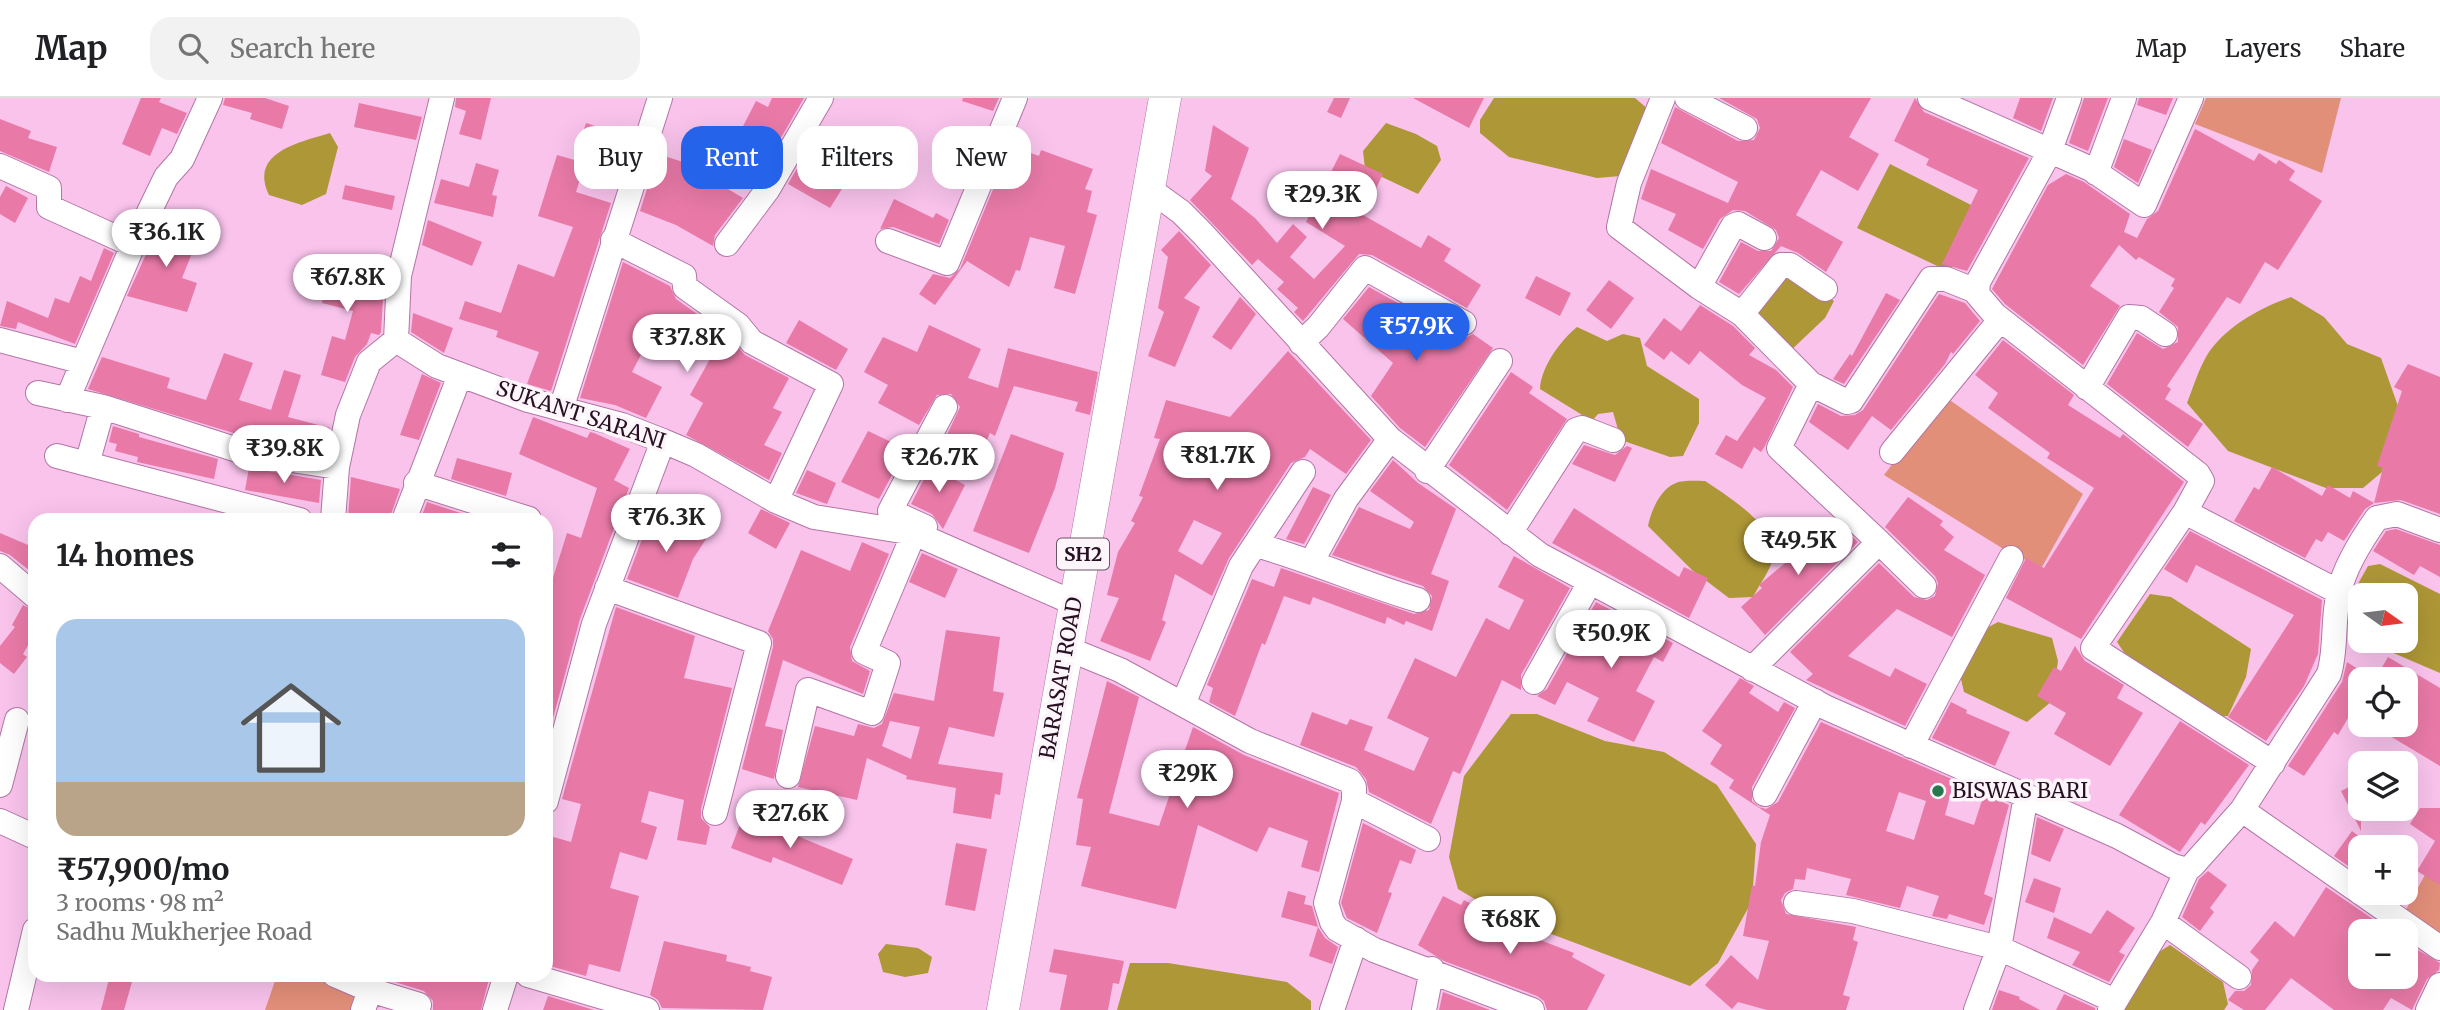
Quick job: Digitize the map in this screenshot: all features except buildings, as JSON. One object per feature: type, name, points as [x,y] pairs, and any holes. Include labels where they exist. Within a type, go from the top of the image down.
[{"type":"main road","name":"BARASAT ROAD","points":[[1003,1010],[1165,98]]},
{"type":"street","points":[[67,400],[133,245],[166,177],[182,159],[210,98]]},
{"type":"street","points":[[334,513],[337,467],[348,415],[369,362],[396,340],[399,276],[442,98]]},
{"type":"street","points":[[561,409],[660,98]]},
{"type":"street","points":[[727,244],[768,189],[821,98]]},
{"type":"street","points":[[888,241],[947,263],[1015,98]]},
{"type":"street","points":[[1663,98],[1629,183],[1619,227],[1699,287],[1742,314],[1811,384],[1847,402],[1852,401],[1931,279],[1946,279],[1976,291],[2000,320],[2198,474],[2202,481],[2200,489],[2093,648],[2273,762]]},
{"type":"street","points":[[1688,98],[1745,128]]},
{"type":"street","points":[[1930,98],[1957,105],[2049,153],[2096,173],[2144,205],[2192,98]]},
{"type":"street","points":[[1976,291],[2049,153],[2069,98]]},
{"type":"street","points":[[2096,173],[2124,98]]},
{"type":"street","points":[[0,166],[48,188],[49,207],[133,245]]},
{"type":"street","points":[[1148,188],[1195,226],[1390,439],[1427,471],[1461,492],[1540,555],[1815,701],[2117,836],[2173,866],[2190,867]]},
{"type":"street","points":[[1699,287],[1734,226],[1738,224],[1764,237]]},
{"type":"street","points":[[613,240],[684,276],[685,287],[738,325],[752,342],[831,384],[776,501]]},
{"type":"street","points":[[1742,314],[1781,265],[1790,265],[1825,289]]},
{"type":"street","points":[[1301,343],[1318,327],[1365,268],[1464,323]]},
{"type":"street","points":[[2087,388],[2129,317],[2141,318],[2165,334]]},
{"type":"street","points":[[1892,452],[2000,320]]},
{"type":"street","points":[[0,340],[83,362]]},
{"type":"street","name":"SUKANT SARANI","points":[[396,340],[438,366],[460,375],[663,441],[696,455],[776,501],[814,517],[922,538],[1074,603]]},
{"type":"street","points":[[1427,471],[1500,361]]},
{"type":"street","points":[[406,513],[460,375]]},
{"type":"street","points":[[1811,384],[1779,448],[1924,586]]},
{"type":"street","points":[[38,393],[103,407],[247,453],[337,467]]},
{"type":"street","points":[[87,464],[103,407]]},
{"type":"street","points":[[788,776],[808,690],[872,713],[888,663],[864,652],[922,538],[934,530],[890,511],[945,407]]},
{"type":"street","points":[[1510,533],[1576,430],[1582,428],[1613,440]]},
{"type":"street","points":[[1312,561],[1346,499],[1390,439]]},
{"type":"street","points":[[553,775],[591,636],[663,441]]},
{"type":"street","points":[[57,456],[273,513]]},
{"type":"street","points":[[1183,704],[1241,566],[1303,472]]},
{"type":"street","points":[[416,483],[510,513]]},
{"type":"street","points":[[2185,512],[2339,592]]},
{"type":"street","points":[[1796,903],[1853,911],[1999,948],[2112,1005],[2163,922],[2190,867],[2242,810],[2329,674],[2334,658],[2339,592],[2363,537],[2376,518],[2397,514],[2440,530]]},
{"type":"street","points":[[1752,668],[1880,542]]},
{"type":"street","points":[[1256,545],[1312,561],[1376,588],[1418,600]]},
{"type":"street","points":[[1911,746],[2011,558]]},
{"type":"street","points":[[0,566],[28,590]]},
{"type":"street","points":[[1534,682],[1590,582]]},
{"type":"street","points":[[607,588],[759,643],[715,813]]},
{"type":"street","points":[[1066,648],[1120,670],[1250,741],[1350,781],[1354,787],[1353,801],[1326,903],[1332,922],[1374,950],[1432,969],[1532,1010]]},
{"type":"street","points":[[1765,794],[1815,701]]},
{"type":"street","points":[[0,785],[17,720]]},
{"type":"street","points":[[1976,1010],[1999,948],[2026,796]]},
{"type":"street","points":[[1353,801],[1427,839]]},
{"type":"street","points":[[2242,810],[2440,948]]},
{"type":"street","points":[[0,821],[28,834]]},
{"type":"street","points":[[2163,922],[2239,977]]},
{"type":"street","points":[[1332,1010],[1356,939]]},
{"type":"street","points":[[16,1010],[28,959]]},
{"type":"street","points":[[1424,1010],[1432,969]]},
{"type":"street","points":[[349,982],[366,990],[419,1005]]},
{"type":"street","points":[[495,1010],[504,982]]},
{"type":"street","points":[[552,982],[644,1009]]},
{"type":"street","points":[[2428,1010],[2440,985]]},
{"type":"shaded area","points":[[1494,98],[1635,98],[1650,111],[1632,175],[1597,178],[1509,157],[1480,133],[1480,120]]},
{"type":"shaded area","points":[[2206,98],[2341,98],[2322,173],[2195,124]]},
{"type":"shaded area","points":[[1386,123],[1416,134],[1437,146],[1441,160],[1418,194],[1365,169],[1363,151]]},
{"type":"shaded area","points":[[330,133],[338,147],[326,194],[302,205],[269,195],[264,180],[271,159],[292,145]]},
{"type":"shaded area","points":[[1890,164],[1981,210],[1950,272],[1857,228]]},
{"type":"shaded area","points":[[1787,269],[1834,301],[1825,318],[1787,354],[1754,319]]},
{"type":"shaded area","points":[[2291,297],[2324,317],[2347,344],[2381,358],[2399,409],[2382,472],[2363,488],[2326,488],[2228,451],[2187,403],[2206,357],[2214,346],[2233,328],[2255,313]]},
{"type":"shaded area","points":[[1577,327],[1607,341],[1623,334],[1640,338],[1647,366],[1699,399],[1699,423],[1683,456],[1670,457],[1621,440],[1613,412],[1598,414],[1592,421],[1540,389],[1552,355]]},
{"type":"shaded area","points":[[1944,396],[2083,494],[2042,567],[2010,553],[1884,475]]},
{"type":"shaded area","points":[[1682,481],[1705,481],[1750,514],[1768,535],[1773,547],[1773,558],[1767,573],[1753,597],[1729,598],[1692,570],[1648,526],[1657,501],[1670,486]]},
{"type":"shaded area","points":[[2380,564],[2418,583],[2358,583],[2368,566]]},
{"type":"shaded area","points":[[2418,583],[2440,594],[2440,673],[2393,653],[2418,653]]},
{"type":"shaded area","points":[[2150,594],[2171,597],[2251,649],[2246,677],[2228,716],[2206,717],[2134,667],[2117,642]]},
{"type":"shaded area","points":[[1998,622],[2052,638],[2058,661],[2052,701],[2027,722],[1964,692],[1960,675],[1981,631]]},
{"type":"shaded area","points":[[1511,714],[1537,714],[1605,741],[1664,752],[1717,785],[1756,844],[1752,901],[1718,963],[1690,986],[1503,916],[1458,889],[1449,857],[1464,776]]},
{"type":"shaded area","points":[[2426,873],[2440,883],[2440,941],[2418,926],[2418,919],[2409,919],[2403,915],[2408,905],[2418,905],[2418,888]]},
{"type":"shaded area","points":[[886,944],[918,948],[932,957],[928,973],[905,977],[883,972],[878,954]]},
{"type":"shaded area","points":[[2170,945],[2223,982],[2228,1004],[2224,1010],[2121,1010],[2156,954]]},
{"type":"shaded area","points":[[1130,963],[1168,963],[1287,982],[1311,1001],[1311,1010],[1117,1010]]},
{"type":"shaded area","points":[[275,982],[338,982],[361,990],[355,1010],[265,1010]]},
{"type":"place","name":"BISWAS BARI","points":[[1938,791]]}]
